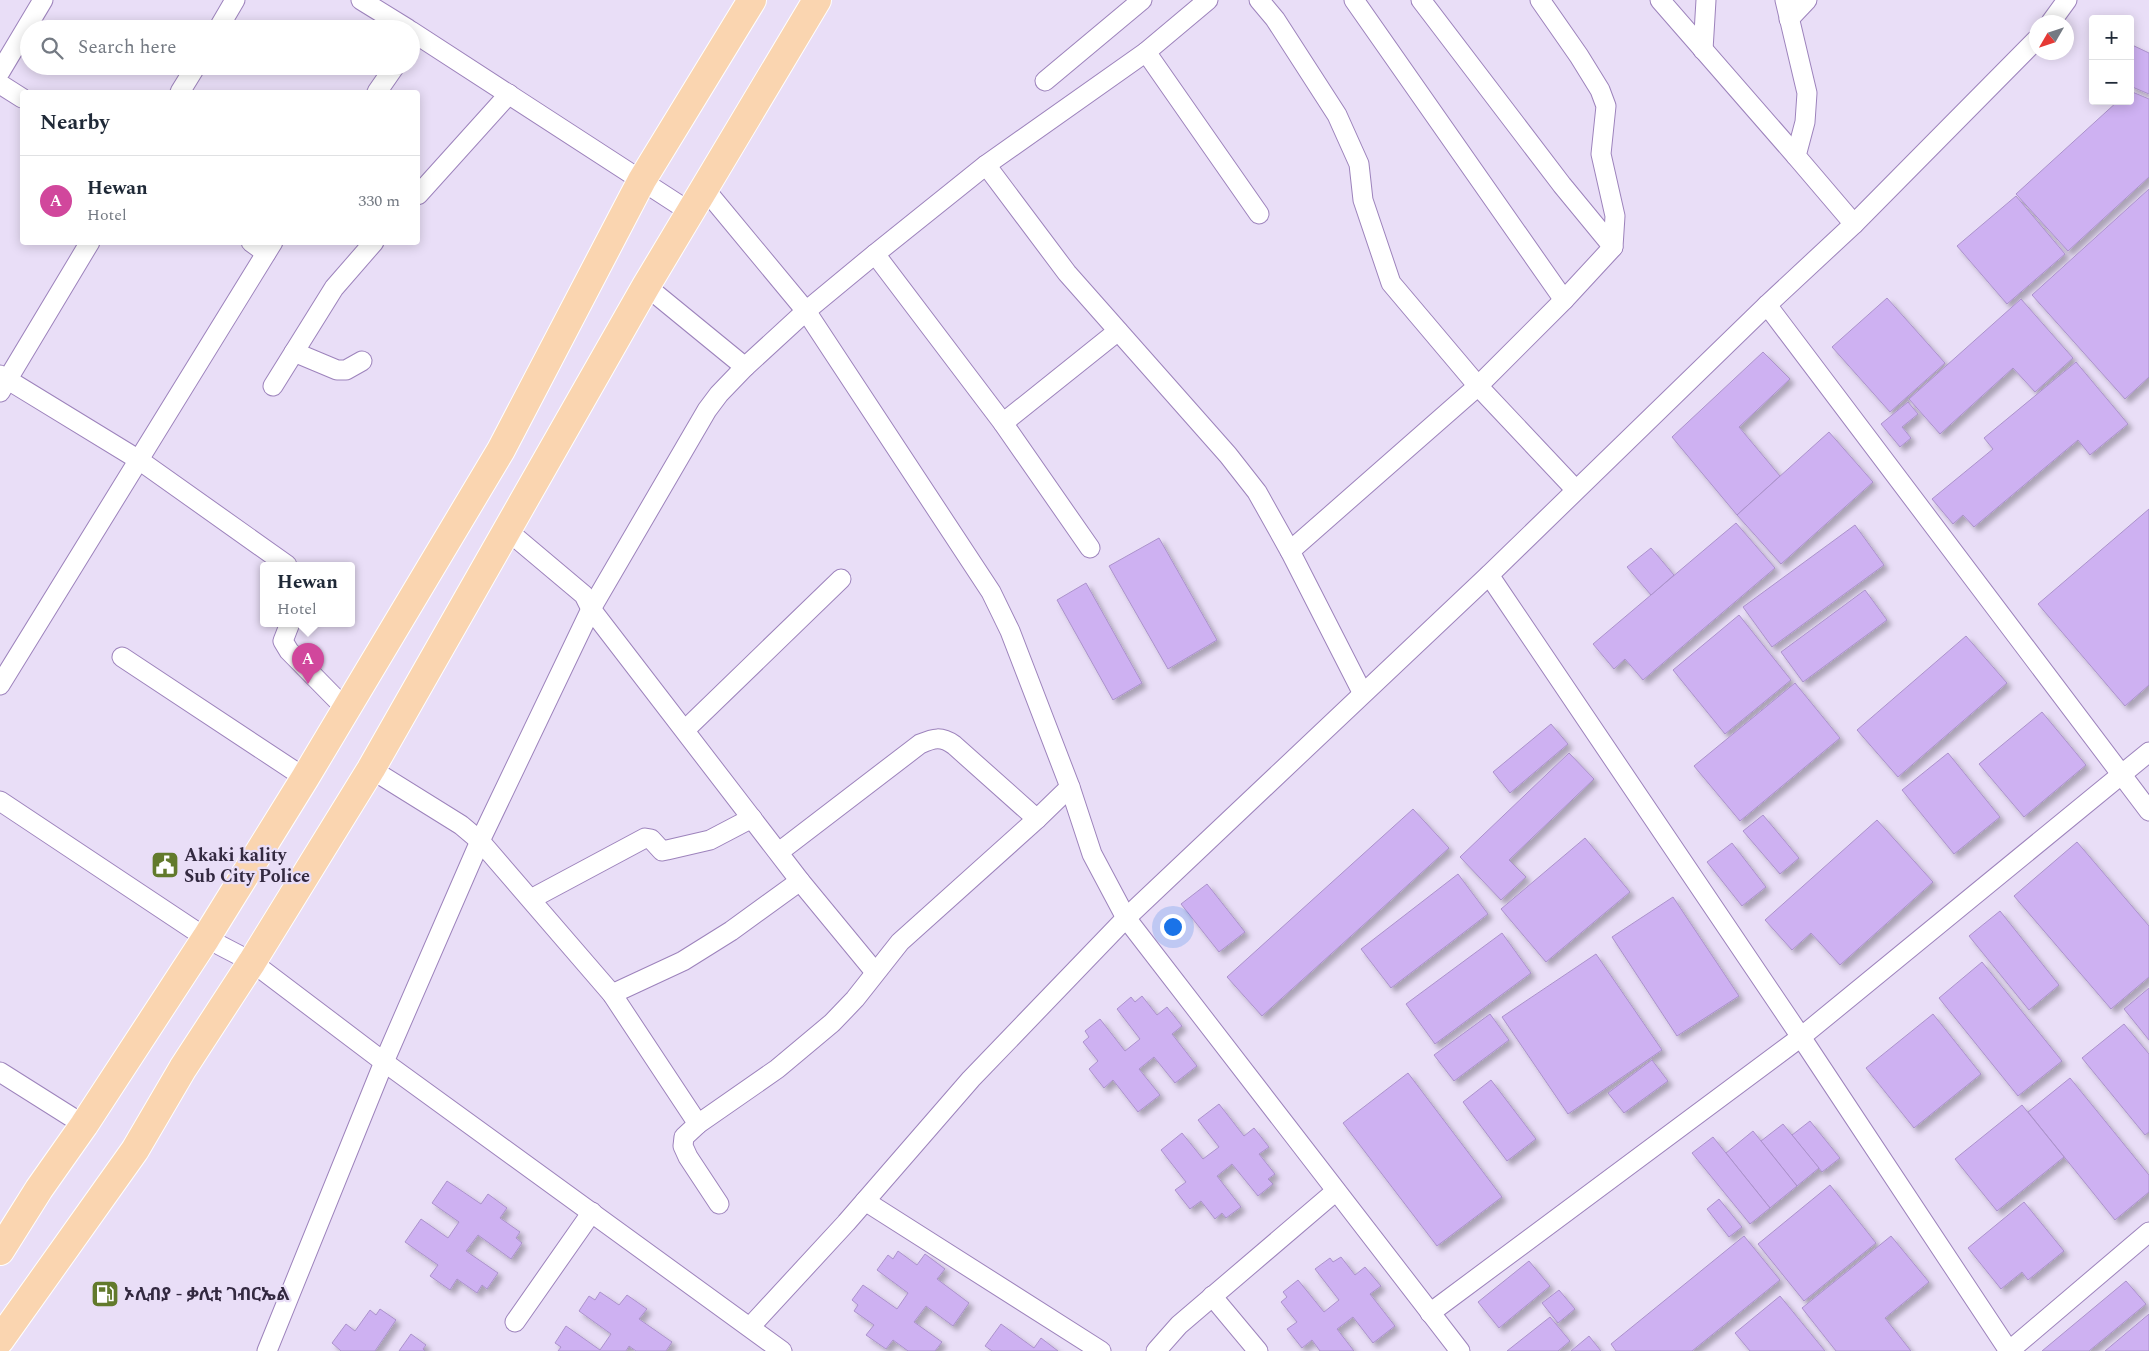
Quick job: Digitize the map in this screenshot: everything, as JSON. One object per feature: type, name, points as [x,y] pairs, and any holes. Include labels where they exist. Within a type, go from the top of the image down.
[{"type":"main road","points":[[0,1251],[39,1189],[84,1126],[206,938],[305,778],[345,708],[501,450],[642,180],[752,0]]},
{"type":"main road","points":[[0,1340],[135,1150],[183,1068],[252,962],[371,769],[646,286],[817,0]]},
{"type":"street","points":[[31,20],[43,0]]},
{"type":"street","points":[[224,20],[236,0]]},
{"type":"street","points":[[361,0],[391,20]]},
{"type":"street","points":[[1045,81],[1142,0]]},
{"type":"street","points":[[267,1351],[384,1062],[480,841],[591,609],[706,410],[745,367],[806,311],[875,254],[986,165],[1146,52],[1208,0]]},
{"type":"street","points":[[1259,0],[1275,19],[1337,115],[1359,164],[1363,200],[1391,282],[1478,386],[1575,489]]},
{"type":"street","points":[[1354,0],[1564,300]]},
{"type":"street","points":[[1421,0],[1562,186],[1613,247]]},
{"type":"street","points":[[1290,551],[1478,386],[1564,300],[1613,247],[1615,216],[1601,154],[1606,106],[1600,90],[1579,56],[1540,0]]},
{"type":"street","points":[[1660,0],[1854,224]]},
{"type":"street","points":[[1703,50],[1706,0]]},
{"type":"street","points":[[1785,0],[1807,93],[1805,122],[1796,156]]},
{"type":"street","points":[[1789,19],[1807,0]]},
{"type":"street","points":[[2056,15],[2068,0]]},
{"type":"street","points":[[0,72],[20,39]]},
{"type":"street","points":[[420,39],[509,94],[690,212]]},
{"type":"street","points":[[750,1327],[971,1080],[1126,918],[1362,692],[1489,575],[1575,489],[1767,304],[1854,224],[2029,47]]},
{"type":"street","points":[[1146,52],[1259,214]]},
{"type":"street","points":[[181,90],[190,75]]},
{"type":"street","points":[[378,90],[389,75]]},
{"type":"street","points":[[0,84],[20,97]]},
{"type":"street","points":[[420,193],[509,94]]},
{"type":"street","points":[[986,165],[1067,273],[1228,455],[1257,492],[1290,551],[1362,692]]},
{"type":"street","points":[[704,188],[806,311],[1002,612],[1070,788],[1092,854],[1126,918],[1460,1351]]},
{"type":"street","points":[[88,245],[3,382],[139,460],[283,562]]},
{"type":"street","points":[[273,386],[334,288],[371,245]]},
{"type":"street","points":[[0,685],[139,460],[263,246]]},
{"type":"street","points":[[875,254],[1003,422],[1090,548]]},
{"type":"street","points":[[646,286],[745,367]]},
{"type":"street","points":[[1767,304],[2149,811]]},
{"type":"street","points":[[1003,422],[1118,331]]},
{"type":"street","points":[[294,352],[337,370],[346,370],[362,361]]},
{"type":"street","points":[[508,531],[584,594],[591,609],[800,881],[875,972]]},
{"type":"street","points":[[1489,575],[2009,1351],[2149,1232]]},
{"type":"street","points":[[685,730],[841,579]]},
{"type":"street","points":[[288,627],[283,641],[288,651],[345,708]]},
{"type":"street","points":[[122,657],[305,778]]},
{"type":"street","points":[[779,852],[920,744],[932,738],[945,738],[954,744],[1037,819]]},
{"type":"street","points":[[1430,1313],[1800,1037],[2122,776],[2149,752]]},
{"type":"street","points":[[371,769],[461,825],[480,841],[612,994],[698,1124]]},
{"type":"street","points":[[718,1204],[688,1157],[683,1146],[684,1137],[698,1124],[777,1069],[832,1023],[856,999],[900,942],[1070,788]]},
{"type":"street","points":[[0,801],[206,938],[252,962],[384,1062],[750,1327],[775,1349]]},
{"type":"street","points":[[531,900],[640,840],[651,839],[659,849],[667,850],[703,842],[752,818]]},
{"type":"street","points":[[612,994],[683,962],[731,931],[800,881]]},
{"type":"street","points":[[0,1072],[84,1126]]},
{"type":"street","points":[[1156,1351],[1179,1325],[1336,1191]]},
{"type":"street","points":[[864,1201],[1101,1351]]},
{"type":"street","points":[[515,1322],[592,1212]]},
{"type":"street","points":[[1212,1296],[1258,1351]]},
{"type":"street","points":[[0,1345],[6,1351]]},
{"type":"building","points":[[2134,46],[2149,53],[2149,94],[2134,88]]},
{"type":"building","points":[[2134,93],[2149,99],[2149,177],[2068,251],[2016,194],[2114,105],[2134,105]]},
{"type":"building","points":[[2149,189],[2149,377],[2125,399],[2032,295]]},
{"type":"building","points":[[2016,196],[2065,254],[2007,304],[1957,246]]},
{"type":"building","points":[[1887,298],[1945,363],[1890,412],[1832,347]]},
{"type":"building","points":[[2021,299],[2073,358],[2035,392],[2013,368],[1940,434],[1909,399]]},
{"type":"building","points":[[1763,352],[1790,379],[1739,427],[1780,476],[1737,515],[1672,437]]},
{"type":"building","points":[[2076,362],[2128,424],[2090,455],[2078,440],[1974,527],[1963,515],[1953,524],[1932,499],[1993,449],[1984,438]]},
{"type":"building","points":[[1908,402],[1918,414],[1902,427],[1911,438],[1900,447],[1881,424]]},
{"type":"building","points":[[1829,432],[1873,482],[1781,564],[1737,515]]},
{"type":"building","points":[[2149,509],[2149,685],[2125,706],[2038,604]]},
{"type":"building","points":[[1736,523],[1775,568],[1643,680],[1625,659],[1614,669],[1593,644]]},
{"type":"building","points":[[1855,525],[1884,565],[1772,647],[1743,607]]},
{"type":"building","points":[[1159,538],[1217,640],[1168,669],[1109,566]]},
{"type":"building","points":[[1651,548],[1674,575],[1651,595],[1627,567]]},
{"type":"building","points":[[1086,583],[1142,683],[1113,700],[1057,600]]},
{"type":"building","points":[[1865,590],[1887,620],[1803,682],[1781,652]]},
{"type":"building","points":[[1739,615],[1791,680],[1725,734],[1673,670]]},
{"type":"building","points":[[1966,636],[2007,683],[1898,777],[1857,730]]},
{"type":"building","points":[[1795,683],[1840,738],[1740,821],[1694,766]]},
{"type":"building","points":[[2042,712],[2086,765],[2024,817],[1979,764]]},
{"type":"building","points":[[1551,724],[1568,744],[1510,793],[1493,772]]},
{"type":"building","points":[[1569,753],[1594,779],[1509,860],[1526,877],[1501,900],[1460,857]]},
{"type":"building","points":[[1948,753],[2000,817],[1954,854],[1902,790]]},
{"type":"building","points":[[1413,809],[1449,848],[1262,1016],[1227,977]]},
{"type":"building","points":[[1763,815],[1799,858],[1780,874],[1743,831]]},
{"type":"building","points":[[1877,820],[1933,882],[1840,965],[1811,933],[1792,950],[1765,920]]},
{"type":"building","points":[[1585,838],[1630,892],[1546,962],[1501,909]]},
{"type":"building","points":[[2077,842],[2149,926],[2149,977],[2111,1009],[2014,896]]},
{"type":"building","points":[[1732,843],[1766,887],[1742,906],[1707,862]]},
{"type":"building","points":[[1458,874],[1488,914],[1391,988],[1361,949]]},
{"type":"building","points":[[1207,884],[1245,932],[1219,952],[1181,904]]},
{"type":"building","points":[[1673,897],[1739,996],[1677,1036],[1612,937]]},
{"type":"building","points":[[2000,911],[2059,985],[2029,1010],[1969,936]]},
{"type":"building","points":[[1502,933],[1531,973],[1435,1044],[1406,1004]]},
{"type":"building","points":[[1596,954],[1662,1050],[1568,1114],[1502,1017]]},
{"type":"building","points":[[1982,962],[2062,1061],[2018,1096],[1939,998]]},
{"type":"building","points":[[2149,988],[2149,1040],[2124,1009]]},
{"type":"building","points":[[1142,996],[1157,1015],[1167,1007],[1182,1026],[1172,1034],[1197,1066],[1175,1083],[1154,1057],[1139,1069],[1160,1095],[1138,1112],[1113,1080],[1104,1088],[1089,1069],[1098,1061],[1083,1042],[1089,1037],[1085,1031],[1100,1019],[1125,1051],[1140,1039],[1117,1009],[1131,997],[1135,1002]]},
{"type":"building","points":[[1490,1014],[1509,1040],[1454,1081],[1434,1055]]},
{"type":"building","points":[[1933,1014],[1981,1074],[1914,1128],[1866,1068]]},
{"type":"building","points":[[2124,1024],[2149,1054],[2149,1132],[2145,1135],[2082,1058]]},
{"type":"building","points":[[1652,1060],[1668,1081],[1624,1113],[1608,1093]]},
{"type":"building","points":[[1408,1073],[1502,1197],[1437,1246],[1343,1123]]},
{"type":"building","points":[[2070,1078],[2149,1175],[2149,1192],[2115,1220],[2028,1112]]},
{"type":"building","points":[[1491,1080],[1536,1139],[1507,1161],[1463,1102]]},
{"type":"building","points":[[1219,1104],[1244,1136],[1254,1128],[1269,1147],[1259,1154],[1275,1174],[1268,1179],[1273,1184],[1258,1196],[1232,1164],[1217,1176],[1241,1207],[1226,1218],[1222,1213],[1215,1219],[1201,1201],[1190,1209],[1175,1190],[1186,1182],[1161,1150],[1182,1133],[1203,1159],[1219,1147],[1198,1120]]},
{"type":"building","points":[[2022,1105],[2064,1157],[1997,1211],[1955,1159]]},
{"type":"building","points":[[1810,1121],[1840,1158],[1822,1172],[1792,1135]]},
{"type":"building","points":[[1783,1124],[1819,1168],[1797,1186],[1761,1141]]},
{"type":"building","points":[[1753,1131],[1797,1186],[1770,1208],[1726,1153]]},
{"type":"building","points":[[1713,1137],[1770,1208],[1750,1224],[1692,1153]]},
{"type":"building","points":[[447,1181],[481,1204],[488,1194],[507,1208],[500,1218],[520,1232],[516,1238],[522,1243],[511,1259],[478,1235],[466,1251],[498,1273],[487,1289],[482,1285],[477,1293],[457,1279],[450,1290],[430,1276],[438,1265],[405,1242],[421,1219],[448,1238],[459,1222],[432,1203]]},
{"type":"building","points":[[1830,1185],[1876,1243],[1804,1301],[1758,1244]]},
{"type":"building","points":[[1719,1199],[1742,1227],[1729,1237],[1707,1209]]},
{"type":"building","points":[[2024,1202],[2064,1251],[2028,1280],[2022,1272],[2001,1289],[1968,1248]]},
{"type":"building","points":[[1744,1236],[1780,1280],[1692,1351],[1616,1351],[1611,1344]]},
{"type":"building","points":[[1891,1236],[1929,1282],[1885,1318],[1911,1351],[1836,1351],[1802,1308]]},
{"type":"building","points":[[898,1251],[917,1265],[925,1254],[945,1269],[937,1279],[969,1303],[953,1326],[926,1306],[914,1322],[942,1342],[935,1351],[908,1351],[893,1340],[886,1349],[866,1335],[874,1325],[854,1311],[858,1305],[852,1300],[863,1285],[897,1309],[908,1293],[877,1270],[888,1255],[893,1259]]},
{"type":"building","points":[[1341,1257],[1355,1275],[1365,1267],[1381,1286],[1370,1294],[1395,1326],[1373,1343],[1353,1317],[1337,1329],[1354,1351],[1320,1351],[1312,1340],[1302,1348],[1287,1329],[1297,1322],[1281,1302],[1287,1297],[1283,1292],[1298,1280],[1324,1312],[1339,1300],[1315,1269],[1330,1258],[1333,1262]]},
{"type":"building","points":[[1529,1261],[1550,1286],[1499,1328],[1478,1302]]},
{"type":"building","points":[[2126,1281],[2146,1304],[2089,1351],[2042,1351]]},
{"type":"building","points":[[1559,1290],[1575,1309],[1558,1323],[1542,1303]]},
{"type":"building","points":[[600,1292],[619,1305],[627,1295],[647,1309],[639,1319],[672,1342],[666,1351],[636,1351],[629,1346],[626,1351],[558,1351],[561,1347],[555,1343],[566,1326],[600,1350],[611,1334],[579,1311],[589,1296],[595,1300]]},
{"type":"building","points":[[1780,1296],[1825,1351],[1750,1351],[1735,1333]]},
{"type":"building","points":[[380,1309],[396,1320],[375,1351],[341,1351],[332,1343],[346,1324],[355,1331],[370,1310],[376,1315]]},
{"type":"building","points":[[2149,1314],[2149,1351],[2105,1351]]},
{"type":"building","points":[[1550,1317],[1570,1341],[1558,1351],[1507,1351]]},
{"type":"building","points":[[1001,1324],[1034,1348],[1041,1338],[1058,1351],[992,1351],[985,1346]]},
{"type":"building","points":[[411,1334],[426,1345],[423,1349],[425,1351],[399,1351]]},
{"type":"building","points":[[1589,1336],[1601,1351],[1571,1351]]},
{"type":"place","name":"Hewan","points":[[308,684]]},
{"type":"place","name":"Akaki kality Sub City Police","points":[[165,865]]},
{"type":"place","name":"ኦሊብያ - ቃሊቲ ገብርኤል","points":[[105,1294]]}]
